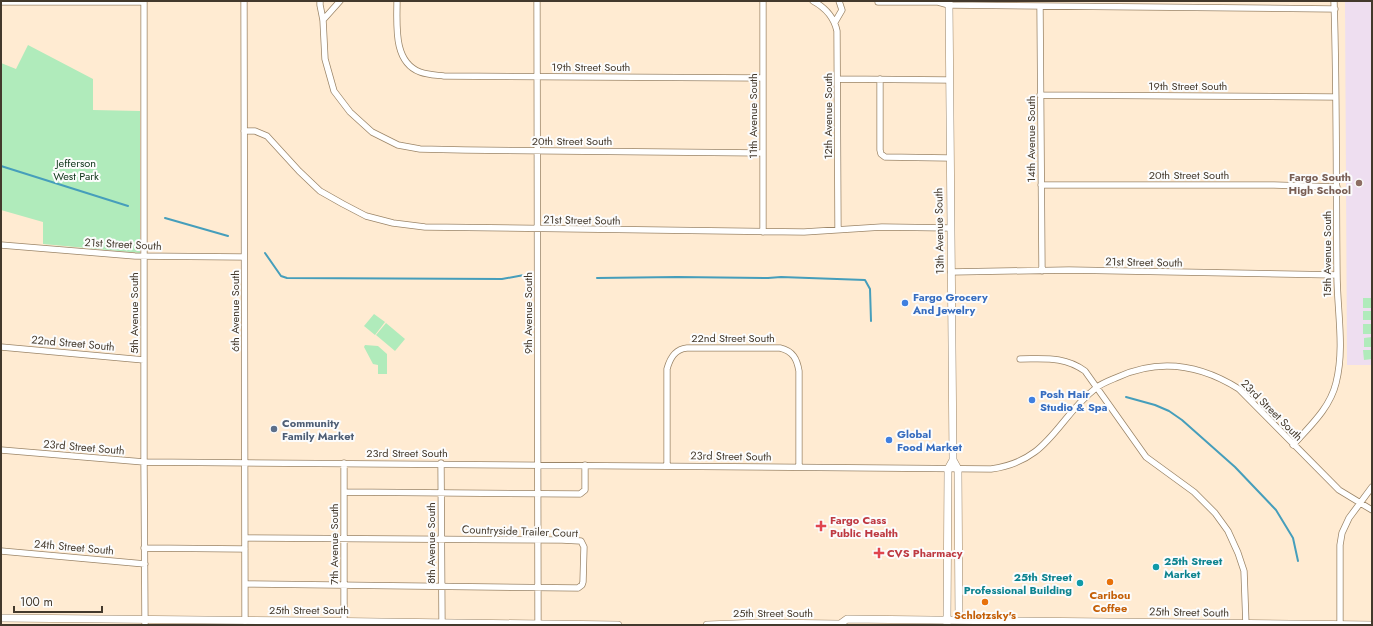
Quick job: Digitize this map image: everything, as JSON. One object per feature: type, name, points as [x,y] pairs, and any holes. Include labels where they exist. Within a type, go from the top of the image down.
[{"type":"main road","name":"13th Avenue South","points":[[949,3],[949,158],[953,460],[958,469],[959,623]]},
{"type":"main road","name":"13th Avenue South","points":[[947,623],[948,469],[953,460]]},
{"type":"main road","name":"25th Street South","points":[[1,618],[145,623],[246,621],[618,625]]},
{"type":"main road","name":"25th Street South","points":[[707,625],[840,625],[847,619],[947,623],[1372,625]]},
{"type":"street","name":"6th Avenue South","points":[[244,1],[246,621]]},
{"type":"street","points":[[320,1],[323,20]]},
{"type":"street","points":[[323,20],[340,1]]},
{"type":"street","name":"19th Street South","points":[[397,1],[398,39],[401,56],[409,66],[419,72],[430,75],[763,78]]},
{"type":"street","name":"9th Avenue South","points":[[537,1],[538,624]]},
{"type":"street","name":"11th Avenue South","points":[[762,1],[763,232]]},
{"type":"street","points":[[815,1],[830,14],[835,22],[842,10],[839,1]]},
{"type":"street","name":"15th Avenue South","points":[[1293,445],[1322,412],[1332,396],[1336,383],[1340,355],[1337,275],[1334,1]]},
{"type":"street","points":[[1,2],[144,2]]},
{"type":"street","name":"5th Avenue South","points":[[144,2],[145,623]]},
{"type":"street","points":[[878,2],[938,2],[1040,6],[1335,9]]},
{"type":"street","name":"14th Avenue South","points":[[1040,6],[1042,271]]},
{"type":"street","name":"20th Street South","points":[[323,20],[325,59],[334,91],[350,112],[372,132],[398,145],[420,149],[763,153]]},
{"type":"street","name":"12th Avenue South","points":[[835,22],[837,31],[838,79],[838,229]]},
{"type":"street","points":[[838,79],[949,80]]},
{"type":"street","points":[[880,79],[881,154],[885,157],[949,158]]},
{"type":"street","name":"19th Street South","points":[[1040,95],[1335,97]]},
{"type":"street","name":"21st Street South","points":[[244,131],[255,131],[268,136],[299,171],[320,191],[366,216],[393,223],[425,228],[763,232],[804,232],[882,227],[950,228]]},
{"type":"street","name":"20th Street South","points":[[1041,185],[1274,185],[1337,187]]},
{"type":"street","name":"21st Street South","points":[[1,245],[144,256],[244,257]]},
{"type":"street","name":"21st Street South","points":[[951,272],[1042,271],[1337,275]]},
{"type":"street","name":"22nd Street South","points":[[1,347],[144,360]]},
{"type":"street","name":"22nd Street South","points":[[667,466],[667,369],[669,362],[676,352],[682,348],[780,348],[790,352],[796,359],[799,371],[799,467]]},
{"type":"street","points":[[1020,359],[1065,360],[1075,364],[1085,371],[1146,457],[1194,492],[1215,513],[1228,531],[1244,571],[1246,624]]},
{"type":"street","name":"23rd Street South","points":[[1,450],[144,462],[441,463],[979,469],[1003,467],[1028,457],[1047,443],[1069,416],[1097,387],[1125,374],[1148,367],[1161,365],[1206,372],[1239,389],[1339,490],[1372,510]]},
{"type":"street","name":"7th Avenue South","points":[[344,463],[344,623]]},
{"type":"street","name":"8th Avenue South","points":[[441,463],[442,622]]},
{"type":"street","points":[[344,492],[580,494],[585,490],[585,465]]},
{"type":"street","points":[[1340,625],[1340,545],[1342,533],[1349,518],[1372,487]]},
{"type":"street","name":"Countryside Trailer Court","points":[[246,538],[581,541],[584,547],[583,582],[578,588],[246,584]]},
{"type":"street","points":[[144,548],[246,549]]},
{"type":"street","name":"24th Street South","points":[[1,551],[145,564]]},
{"type":"shaded area","name":"Fargo South High School","points":[[1345,1],[1372,1],[1372,365],[1347,365]]},
{"type":"green space","name":"Jefferson West Park","points":[[28,45],[93,79],[93,110],[140,111],[140,253],[43,244],[43,222],[1,210],[1,63],[16,69]]},
{"type":"green space","points":[[1363,298],[1372,298],[1372,308],[1363,308]]},
{"type":"green space","points":[[1363,311],[1372,311],[1372,320],[1363,320]]},
{"type":"green space","points":[[374,314],[385,322],[375,335],[364,326]]},
{"type":"green space","points":[[386,323],[405,339],[395,351],[376,335]]},
{"type":"green space","points":[[1363,324],[1372,324],[1372,334],[1363,334]]},
{"type":"green space","points":[[1372,337],[1372,347],[1364,347],[1364,338]]},
{"type":"green space","points":[[365,345],[378,346],[387,354],[387,374],[378,374],[378,365],[373,364],[364,347]]},
{"type":"green space","points":[[1363,350],[1372,350],[1372,359],[1364,360]]},
{"type":"waterway","points":[[1,166],[128,206]]},
{"type":"waterway","points":[[165,218],[228,236]]},
{"type":"waterway","points":[[265,253],[281,276],[287,278],[502,279],[524,275]]},
{"type":"waterway","points":[[597,278],[781,277],[865,280],[870,289],[871,321]]},
{"type":"waterway","points":[[1126,397],[1155,405],[1169,411],[1182,420],[1235,467],[1276,510],[1293,538],[1298,561]]},
{"type":"place","name":"Fargo South High School","points":[[1359,183]]},
{"type":"place","name":"Fargo Grocery And Jewelry","points":[[905,303]]},
{"type":"place","name":"Posh Hair Studio & Spa","points":[[1032,400]]},
{"type":"place","name":"Community Family Market","points":[[274,429]]},
{"type":"place","name":"Global Food Market","points":[[889,440]]},
{"type":"place","name":"Fargo Cass Public Health","points":[[821,526]]},
{"type":"place","name":"CVS Pharmacy","points":[[879,553]]},
{"type":"place","name":"25th Street Market","points":[[1156,567]]},
{"type":"place","name":"Caribou Coffee","points":[[1110,582]]},
{"type":"place","name":"25th Street Professional Building","points":[[1080,583]]},
{"type":"place","name":"Schlotzsky's","points":[[985,602]]}]
